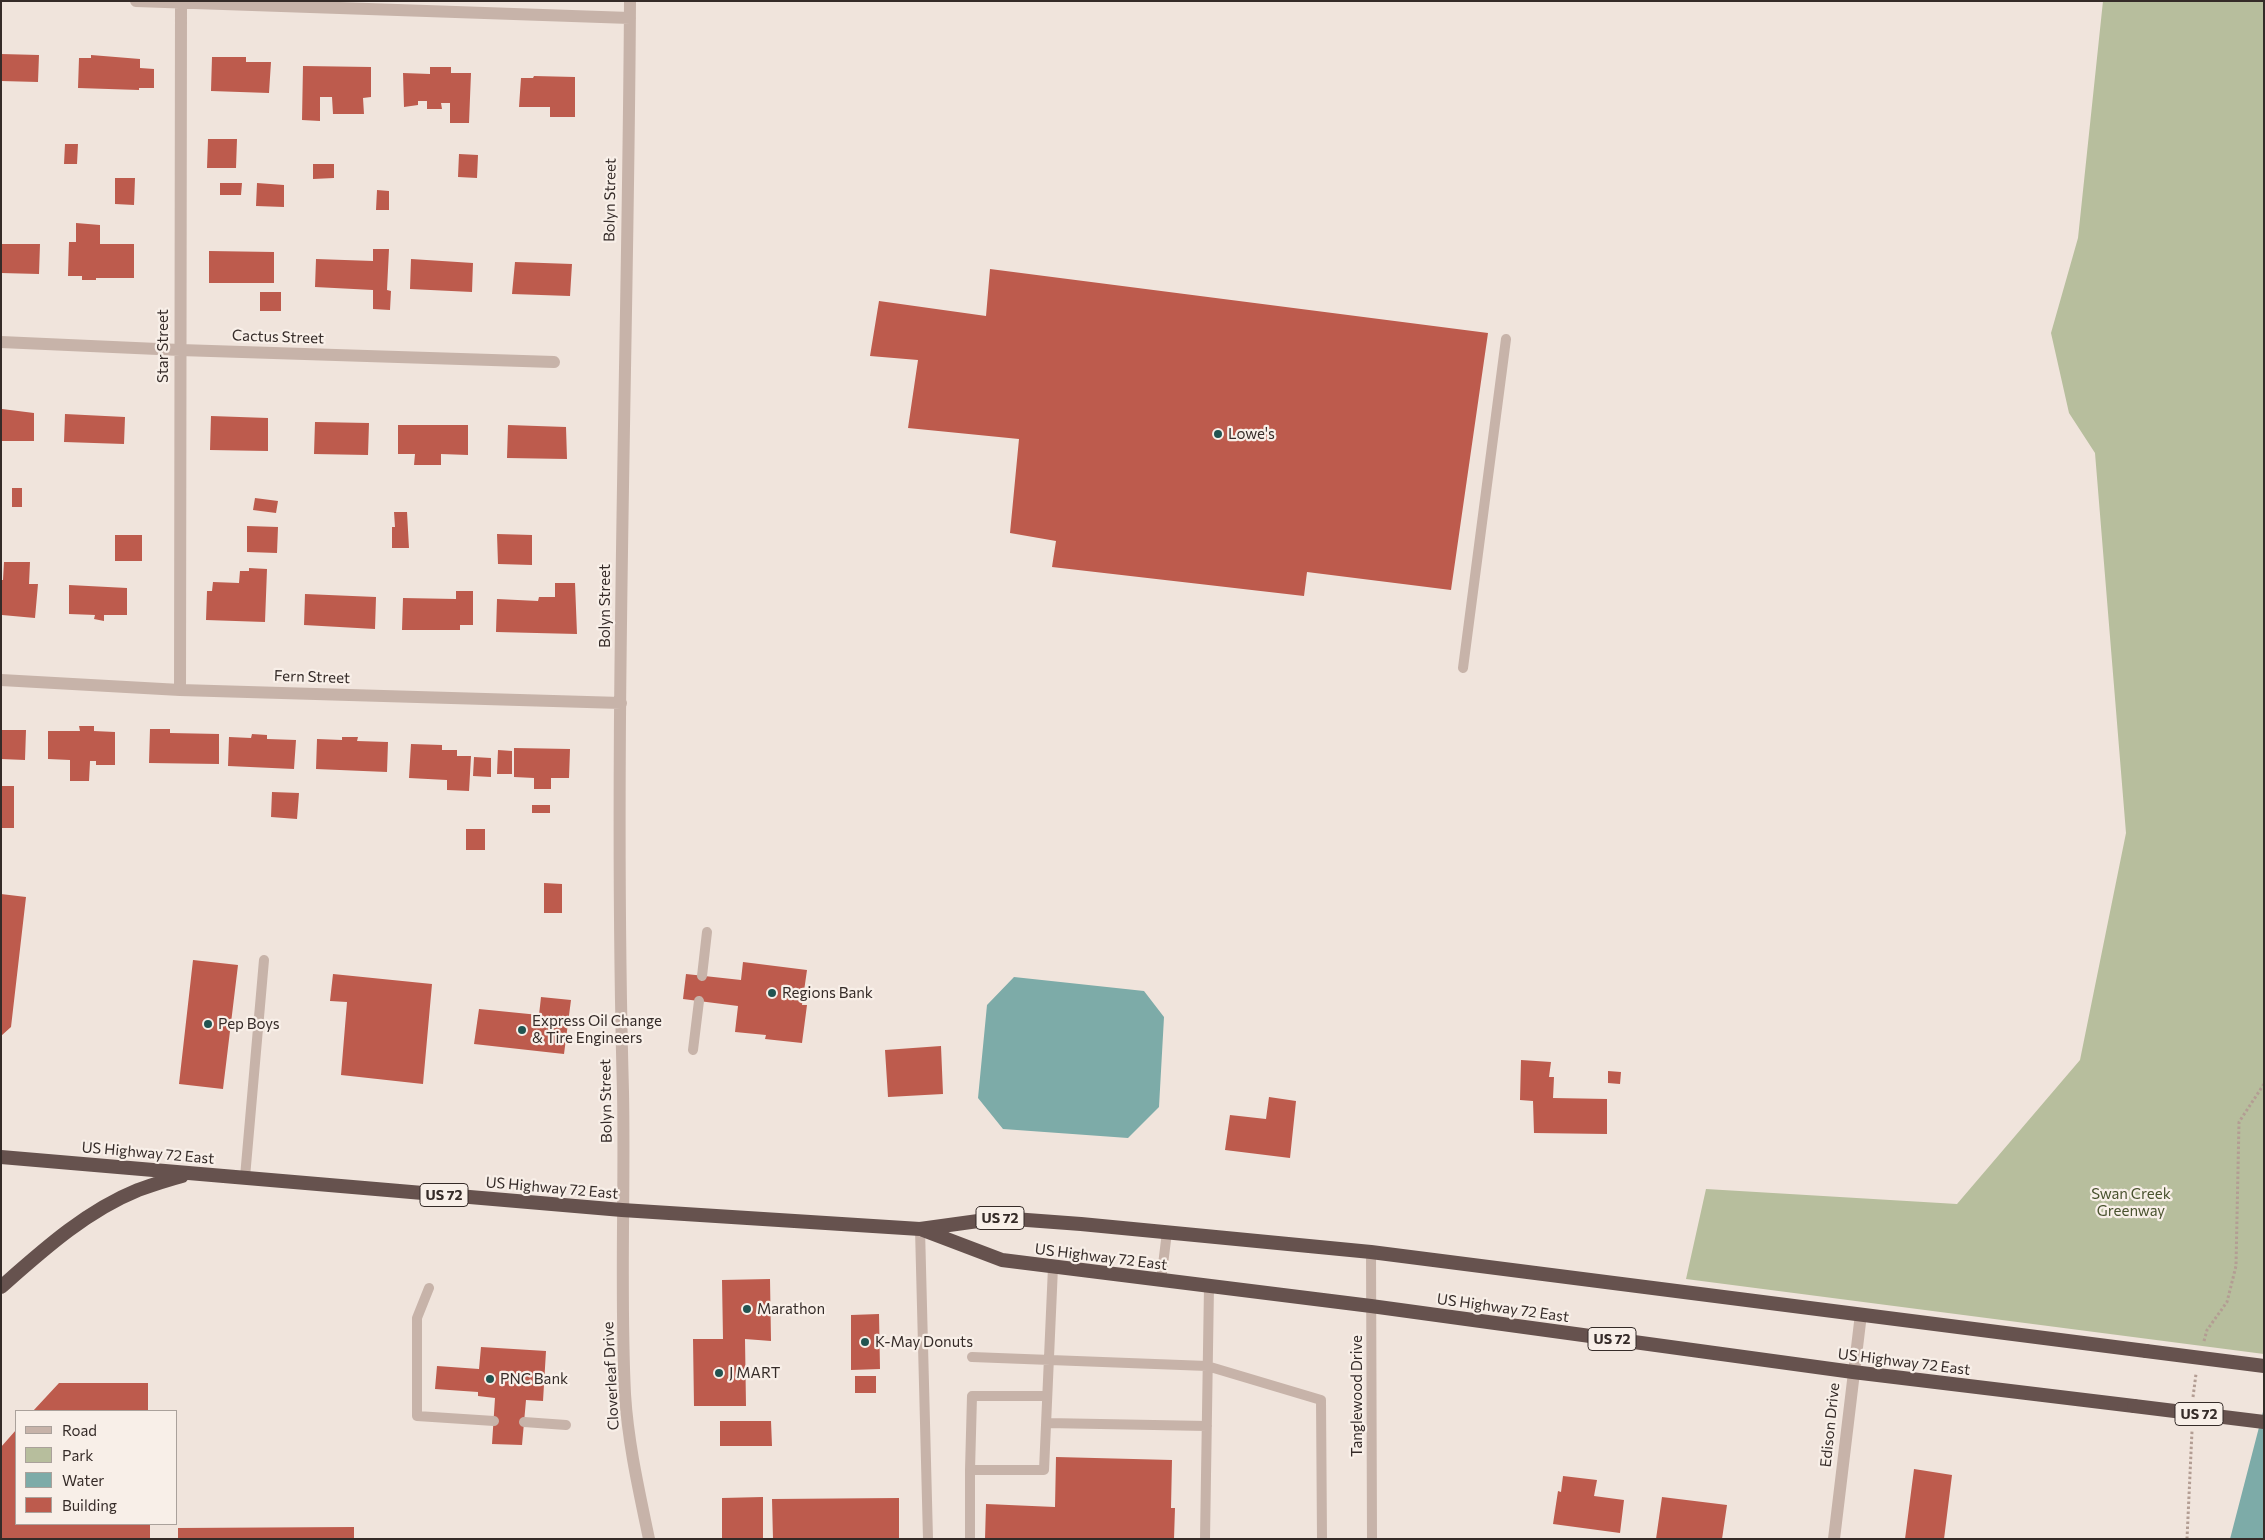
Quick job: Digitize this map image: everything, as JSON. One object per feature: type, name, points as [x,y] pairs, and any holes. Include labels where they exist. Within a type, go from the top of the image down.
[{"type":"highway","name":"US Highway 72 East","points":[[1,1157],[622,1210],[920,1230],[1000,1218],[1167,1232],[1371,1252],[2264,1366]]},
{"type":"highway","points":[[1,1286],[56,1240],[94,1213],[137,1190],[188,1173]]},
{"type":"highway","name":"US Highway 72 East","points":[[920,1230],[1002,1260],[1371,1306],[1853,1372],[2264,1422]]},
{"type":"street","points":[[136,1],[630,18]]},
{"type":"street","name":"Bolyn Street","points":[[622,1210],[623,1116],[619,967],[621,545],[630,1]]},
{"type":"street","name":"Star Street","points":[[180,690],[181,3]]},
{"type":"street","name":"Cactus Street","points":[[1,342],[180,350],[554,362]]},
{"type":"street","name":"Fern Street","points":[[1,680],[180,690],[621,703]]},
{"type":"street","name":"Cloverleaf Drive","points":[[622,1210],[625,1395],[631,1448],[649,1539]]},
{"type":"street","name":"Edison Drive","points":[[1834,1539],[1861,1314]]},
{"type":"lane","points":[[1463,668],[1506,339]]},
{"type":"lane","points":[[702,976],[707,932]]},
{"type":"lane","points":[[245,1177],[264,960]]},
{"type":"lane","points":[[693,1050],[699,1001]]},
{"type":"lane","points":[[920,1230],[928,1539]]},
{"type":"lane","points":[[1161,1280],[1167,1232]]},
{"type":"lane","name":"Tanglewood Drive","points":[[1371,1252],[1372,1539]]},
{"type":"lane","points":[[970,1470],[1044,1470],[1053,1267]]},
{"type":"lane","points":[[1206,1539],[1208,1286]]},
{"type":"lane","points":[[429,1288],[417,1318],[417,1416],[494,1420]]},
{"type":"lane","points":[[972,1357],[1207,1366],[1321,1400],[1322,1539]]},
{"type":"lane","points":[[970,1539],[972,1396],[1047,1396]]},
{"type":"lane","points":[[524,1422],[566,1425]]},
{"type":"lane","points":[[1047,1423],[1207,1426]]},
{"type":"path","points":[[2227,1302],[2236,1266],[2239,1122],[2264,1084]]},
{"type":"green space","name":"Swan Creek Greenway","points":[[2103,1],[2264,1],[2264,1354],[1686,1279],[1706,1189],[1957,1204],[2080,1060],[2126,833],[2095,453],[2069,413],[2051,333],[2078,238]]},
{"type":"water","points":[[1014,977],[1144,991],[1164,1017],[1159,1107],[1128,1138],[1003,1129],[978,1098],[987,1005]]},
{"type":"water","points":[[2264,1408],[2264,1539],[2230,1539]]},
{"type":"building","points":[[1,54],[39,55],[38,82],[1,81]]},
{"type":"building","points":[[91,55],[140,59],[140,68],[154,69],[154,88],[139,88],[139,90],[78,88],[79,58],[91,58]]},
{"type":"building","points":[[212,57],[246,57],[246,62],[271,62],[269,93],[211,91]]},
{"type":"building","points":[[303,66],[371,67],[371,97],[363,98],[364,114],[333,114],[332,97],[320,97],[320,121],[302,120]]},
{"type":"building","points":[[430,67],[451,67],[451,73],[471,73],[469,123],[450,123],[450,103],[441,103],[442,109],[427,109],[427,101],[418,101],[418,105],[404,107],[403,73],[430,74]]},
{"type":"building","points":[[534,76],[575,77],[575,117],[550,117],[550,107],[519,107],[521,78],[533,78]]},
{"type":"building","points":[[208,139],[237,139],[236,168],[207,168]]},
{"type":"building","points":[[65,144],[78,144],[77,164],[64,164]]},
{"type":"building","points":[[459,154],[478,155],[477,178],[458,177]]},
{"type":"building","points":[[313,164],[334,164],[334,178],[313,179]]},
{"type":"building","points":[[115,178],[135,178],[134,205],[115,204]]},
{"type":"building","points":[[220,183],[242,183],[241,195],[220,195]]},
{"type":"building","points":[[257,183],[284,185],[284,207],[256,206]]},
{"type":"building","points":[[377,190],[389,191],[389,210],[376,210]]},
{"type":"building","points":[[76,223],[100,225],[100,244],[134,244],[134,278],[82,280],[82,276],[68,276],[69,242],[76,242]]},
{"type":"building","points":[[1,244],[40,244],[39,274],[1,273]]},
{"type":"building","points":[[373,249],[389,249],[387,290],[391,291],[390,310],[373,309],[373,290],[315,287],[316,259],[373,261]]},
{"type":"building","points":[[209,251],[274,252],[274,283],[209,283]]},
{"type":"building","points":[[411,259],[473,263],[472,292],[410,289]]},
{"type":"building","points":[[515,262],[572,264],[570,296],[512,294]]},
{"type":"building","name":"Lowe's","points":[[990,269],[1488,333],[1451,590],[1307,572],[1304,596],[1052,567],[1056,541],[1010,533],[1019,439],[908,428],[918,360],[870,356],[879,301],[986,316]]},
{"type":"building","points":[[260,292],[281,292],[281,311],[260,311]]},
{"type":"building","points":[[2,409],[34,413],[34,441],[1,441]]},
{"type":"building","points":[[65,414],[125,417],[124,444],[64,442]]},
{"type":"building","points":[[211,416],[268,418],[268,451],[210,450]]},
{"type":"building","points":[[315,422],[369,423],[368,455],[314,454]]},
{"type":"building","points":[[398,425],[468,425],[468,455],[441,454],[441,465],[414,465],[415,454],[398,454]]},
{"type":"building","points":[[508,425],[566,427],[567,459],[507,458]]},
{"type":"building","points":[[12,488],[22,488],[22,507],[12,507]]},
{"type":"building","points":[[255,498],[278,501],[276,513],[253,510]]},
{"type":"building","points":[[394,512],[407,512],[409,548],[392,548],[392,527],[395,527]]},
{"type":"building","points":[[247,526],[278,527],[277,553],[247,552]]},
{"type":"building","points":[[497,534],[532,535],[532,565],[498,564]]},
{"type":"building","points":[[115,535],[142,535],[142,561],[115,561]]},
{"type":"building","points":[[4,562],[30,562],[29,584],[38,584],[35,618],[2,615],[1,580],[3,580]]},
{"type":"building","points":[[249,568],[267,569],[265,622],[206,620],[207,591],[212,591],[213,582],[239,583],[240,571],[249,571]]},
{"type":"building","points":[[555,583],[575,583],[577,634],[496,632],[497,599],[538,601],[539,597],[555,597]]},
{"type":"building","points":[[69,585],[127,588],[127,615],[104,615],[104,621],[94,619],[95,615],[69,614]]},
{"type":"building","points":[[456,591],[473,591],[473,625],[460,625],[460,630],[402,630],[403,598],[456,599]]},
{"type":"building","points":[[305,594],[376,597],[375,629],[304,625]]},
{"type":"building","points":[[79,726],[94,726],[94,731],[115,732],[115,765],[96,765],[96,761],[90,761],[89,781],[70,781],[70,760],[48,759],[48,731],[80,731]]},
{"type":"building","points":[[150,729],[170,729],[170,733],[219,734],[219,764],[149,763]]},
{"type":"building","points":[[1,730],[26,730],[25,760],[1,759]]},
{"type":"building","points":[[252,734],[267,735],[267,739],[296,740],[294,769],[228,766],[229,737],[251,738]]},
{"type":"building","points":[[342,737],[358,737],[357,741],[388,742],[387,772],[316,769],[317,739],[342,740]]},
{"type":"building","points":[[411,744],[442,745],[442,750],[457,750],[457,756],[471,756],[469,791],[447,790],[447,780],[409,778]]},
{"type":"building","points":[[514,748],[570,749],[569,778],[551,778],[551,789],[534,789],[534,778],[514,777]]},
{"type":"building","points":[[498,750],[512,751],[512,774],[497,774]]},
{"type":"building","points":[[474,757],[491,758],[491,777],[473,776]]},
{"type":"building","points":[[1,786],[14,786],[14,828],[1,828]]},
{"type":"building","points":[[272,792],[299,793],[297,819],[271,817]]},
{"type":"building","points":[[532,805],[550,805],[550,813],[532,813]]},
{"type":"building","points":[[466,829],[485,829],[485,850],[466,850]]},
{"type":"building","points":[[544,883],[562,884],[562,913],[544,913]]},
{"type":"building","points":[[1,894],[26,897],[11,1027],[1,1036]]},
{"type":"building","name":"Pep Boys","points":[[193,960],[238,965],[223,1089],[179,1084]]},
{"type":"building","name":"Regions Bank","points":[[743,962],[807,970],[802,1005],[807,1005],[802,1043],[765,1039],[766,1035],[735,1032],[738,1006],[683,999],[686,974],[741,980]]},
{"type":"building","points":[[333,974],[432,984],[423,1084],[341,1075],[347,1002],[330,1001]]},
{"type":"building","name":"Express Oil Change & Tire Engineers","points":[[541,997],[571,1000],[564,1054],[474,1044],[479,1009],[539,1015]]},
{"type":"building","points":[[941,1046],[943,1094],[888,1097],[885,1050]]},
{"type":"building","points":[[1521,1060],[1551,1062],[1549,1077],[1554,1077],[1553,1098],[1607,1099],[1607,1134],[1534,1133],[1533,1101],[1520,1100]]},
{"type":"building","points":[[1608,1071],[1621,1072],[1620,1084],[1608,1083]]},
{"type":"building","points":[[1269,1097],[1296,1101],[1290,1158],[1225,1150],[1230,1115],[1266,1119]]},
{"type":"building","points":[[770,1279],[771,1341],[745,1339],[746,1406],[694,1406],[693,1339],[723,1339],[722,1280]]},
{"type":"building","name":"K-May Donuts","points":[[879,1314],[880,1369],[851,1370],[851,1315]]},
{"type":"building","name":"PNC Bank","points":[[481,1347],[546,1351],[543,1401],[526,1400],[522,1445],[492,1444],[495,1398],[478,1396],[478,1392],[435,1389],[437,1366],[479,1369]]},
{"type":"building","points":[[855,1376],[876,1376],[876,1393],[855,1393]]},
{"type":"building","points":[[59,1383],[148,1383],[148,1410],[34,1410]]},
{"type":"building","points":[[720,1421],[771,1421],[772,1446],[720,1446]]},
{"type":"building","points":[[15,1431],[15,1525],[150,1525],[150,1539],[1,1539],[1,1447]]},
{"type":"building","points":[[1056,1457],[1172,1460],[1171,1508],[1175,1508],[1174,1539],[985,1539],[986,1504],[1055,1507]]},
{"type":"building","points":[[1914,1469],[1952,1475],[1944,1539],[1905,1539]]},
{"type":"building","points":[[1563,1476],[1597,1480],[1594,1496],[1624,1500],[1620,1533],[1553,1524],[1558,1491],[1561,1492]]},
{"type":"building","points":[[763,1497],[763,1539],[722,1539],[722,1498]]},
{"type":"building","points":[[1662,1497],[1727,1505],[1722,1539],[1656,1539]]},
{"type":"building","points":[[899,1498],[899,1539],[773,1539],[772,1499]]},
{"type":"building","points":[[354,1527],[354,1539],[178,1539],[178,1528]]},
{"type":"place","name":"Lowe's","points":[[1218,434]]},
{"type":"place","name":"Regions Bank","points":[[772,993]]},
{"type":"place","name":"Pep Boys","points":[[208,1024]]},
{"type":"place","name":"Express Oil Change & Tire Engineers","points":[[522,1030]]},
{"type":"place","name":"Marathon","points":[[747,1309]]},
{"type":"place","name":"K-May Donuts","points":[[865,1342]]},
{"type":"place","name":"J MART","points":[[719,1373]]},
{"type":"place","name":"PNC Bank","points":[[490,1379]]}]
